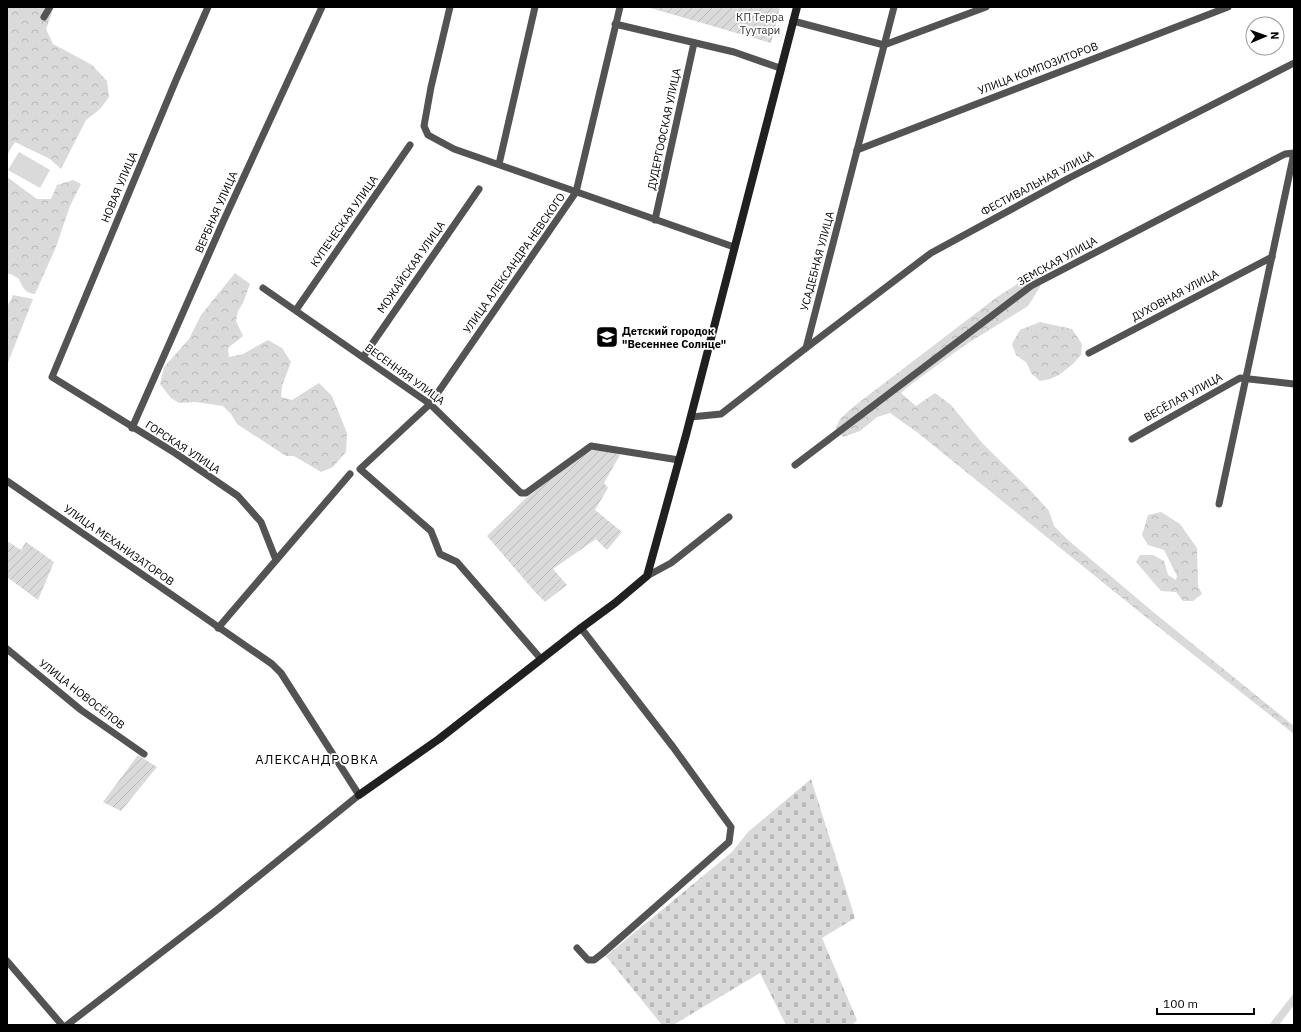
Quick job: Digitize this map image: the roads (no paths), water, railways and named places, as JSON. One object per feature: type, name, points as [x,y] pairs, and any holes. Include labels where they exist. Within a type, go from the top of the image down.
[{"type":"street","points":[[44,17],[50,7]]},
{"type":"street","name":"НОВАЯ УЛИЦА","points":[[52,377],[208,7]]},
{"type":"street","name":"ВЕРБНАЯ УЛИЦА","points":[[132,428],[223,222],[322,7]]},
{"type":"street","points":[[450,7],[431,87],[424,126],[428,135],[454,148],[734,247]]},
{"type":"street","points":[[499,164],[535,7]]},
{"type":"street","name":"УЛИЦА АЛЕКСАНДРА НЕВСКОГО","points":[[541,659],[457,562],[440,554],[431,532],[360,469],[430,404],[576,192],[620,7]]},
{"type":"street","points":[[647,576],[680,460],[796,7]]},
{"type":"street","name":"УСАДЕБНАЯ УЛИЦА","points":[[806,348],[894,7]]},
{"type":"street","points":[[793,21],[884,46],[986,7]]},
{"type":"street","name":"УЛИЦА КОМПОЗИТОРОВ","points":[[857,150],[1228,7]]},
{"type":"street","points":[[615,24],[734,52],[780,68]]},
{"type":"street","name":"ДУДЕРГОФСКАЯ УЛИЦА","points":[[655,220],[694,43]]},
{"type":"street","name":"ФЕСТИВАЛЬНАЯ УЛИЦА","points":[[806,348],[931,253],[1069,178],[1294,63]]},
{"type":"street","name":"КУПЕЧЕСКАЯ УЛИЦА","points":[[296,310],[410,145]]},
{"type":"street","name":"ЗЕМСКАЯ УЛИЦА","points":[[795,465],[1031,286],[1285,154],[1294,154]]},
{"type":"street","points":[[1219,504],[1294,154]]},
{"type":"street","name":"МОЖАЙСКАЯ УЛИЦА","points":[[362,357],[479,189]]},
{"type":"street","name":"ДУХОВНАЯ УЛИЦА","points":[[1089,353],[1272,257]]},
{"type":"street","name":"ВЕСЕННЯЯ УЛИЦА","points":[[263,288],[430,404],[521,493],[526,493],[591,446],[680,460]]},
{"type":"street","points":[[691,417],[721,414],[806,348]]},
{"type":"street","name":"ГОРСКАЯ УЛИЦА","points":[[52,377],[132,428],[175,453],[238,496],[261,522],[276,560]]},
{"type":"street","name":"ВЕСЁЛАЯ УЛИЦА","points":[[1132,439],[1240,378],[1246,378]]},
{"type":"street","points":[[1246,378],[1294,384]]},
{"type":"street","points":[[218,628],[350,474]]},
{"type":"street","name":"УЛИЦА МЕХАНИЗАТОРОВ","points":[[7,481],[272,664],[281,673],[359,794]]},
{"type":"street","points":[[67,1025],[218,909],[359,794],[439,739],[581,628],[615,604],[647,576],[670,563],[729,517]]},
{"type":"street","points":[[577,948],[588,960],[594,960],[603,953],[729,842],[731,827],[674,747],[581,628]]},
{"type":"street","name":"УЛИЦА НОВОСЁЛОВ","points":[[7,649],[81,710],[144,754]]},
{"type":"street","points":[[7,961],[62,1025]]},
{"type":"street","points":[[77,1025],[79,1015]]},
{"type":"place","name":"Детский городок \"Весеннее Солнце\"","points":[[607,337]]},
{"type":"district","name":"АЛЕКСАНДРОВКА","points":[[317,759]]},
{"type":"park label","name":"КП Терра Туутари","points":[[760,23]]}]
